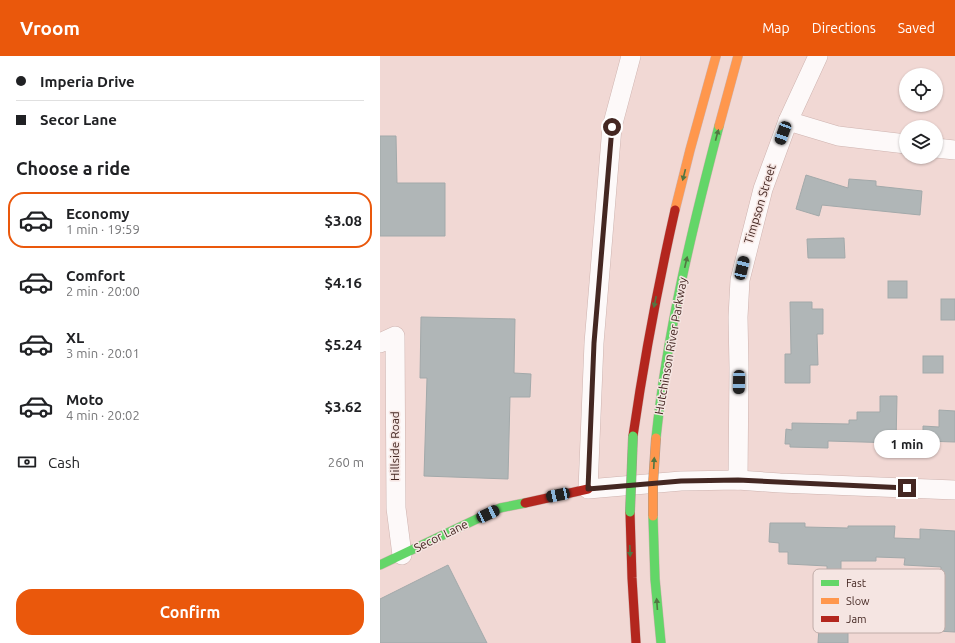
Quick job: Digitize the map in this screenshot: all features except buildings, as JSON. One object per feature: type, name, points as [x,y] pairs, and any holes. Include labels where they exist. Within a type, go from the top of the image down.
[{"type":"main road","name":"Hutchinson River Parkway","points":[[636,643],[630,556],[633,436],[645,355],[666,252],[692,145],[716,56]]},
{"type":"main road","name":"Hutchinson River Parkway","points":[[661,643],[655,579],[653,516],[653,484],[658,411],[678,296],[708,169],[738,56]]},
{"type":"main road","name":"Secor Lane","points":[[380,565],[500,508],[588,489]]},
{"type":"street","points":[[588,489],[594,343],[612,127],[631,56]]},
{"type":"street","name":"Timpson Street","points":[[738,480],[738,317],[740,280],[763,189],[788,121],[818,56]]},
{"type":"street","points":[[788,121],[838,136],[899,143]]},
{"type":"street","points":[[943,149],[955,150]]},
{"type":"street","name":"Hillside Road","points":[[387,340],[396,508],[402,555]]},
{"type":"street","name":"Secor Lane","points":[[588,489],[681,481],[738,480],[955,490]]},
{"type":"traffic: fast","points":[[656,438],[674,320],[699,203],[719,126]]},
{"type":"traffic: fast","points":[[630,512],[633,436]]},
{"type":"traffic: fast","points":[[380,565],[500,508],[525,503]]},
{"type":"traffic: fast","points":[[653,516],[655,579],[661,643]]},
{"type":"traffic: slow","points":[[675,210],[716,56]]},
{"type":"traffic: slow","points":[[719,126],[738,56]]},
{"type":"traffic: slow","points":[[653,516],[653,484],[656,438]]},
{"type":"traffic: jam","points":[[633,436],[652,323],[675,210]]},
{"type":"traffic: jam","points":[[525,503],[588,489]]},
{"type":"traffic: jam","points":[[630,512],[636,643]]},
{"type":"route","points":[[612,127],[594,343],[588,489],[681,481],[738,480],[907,488]]}]
